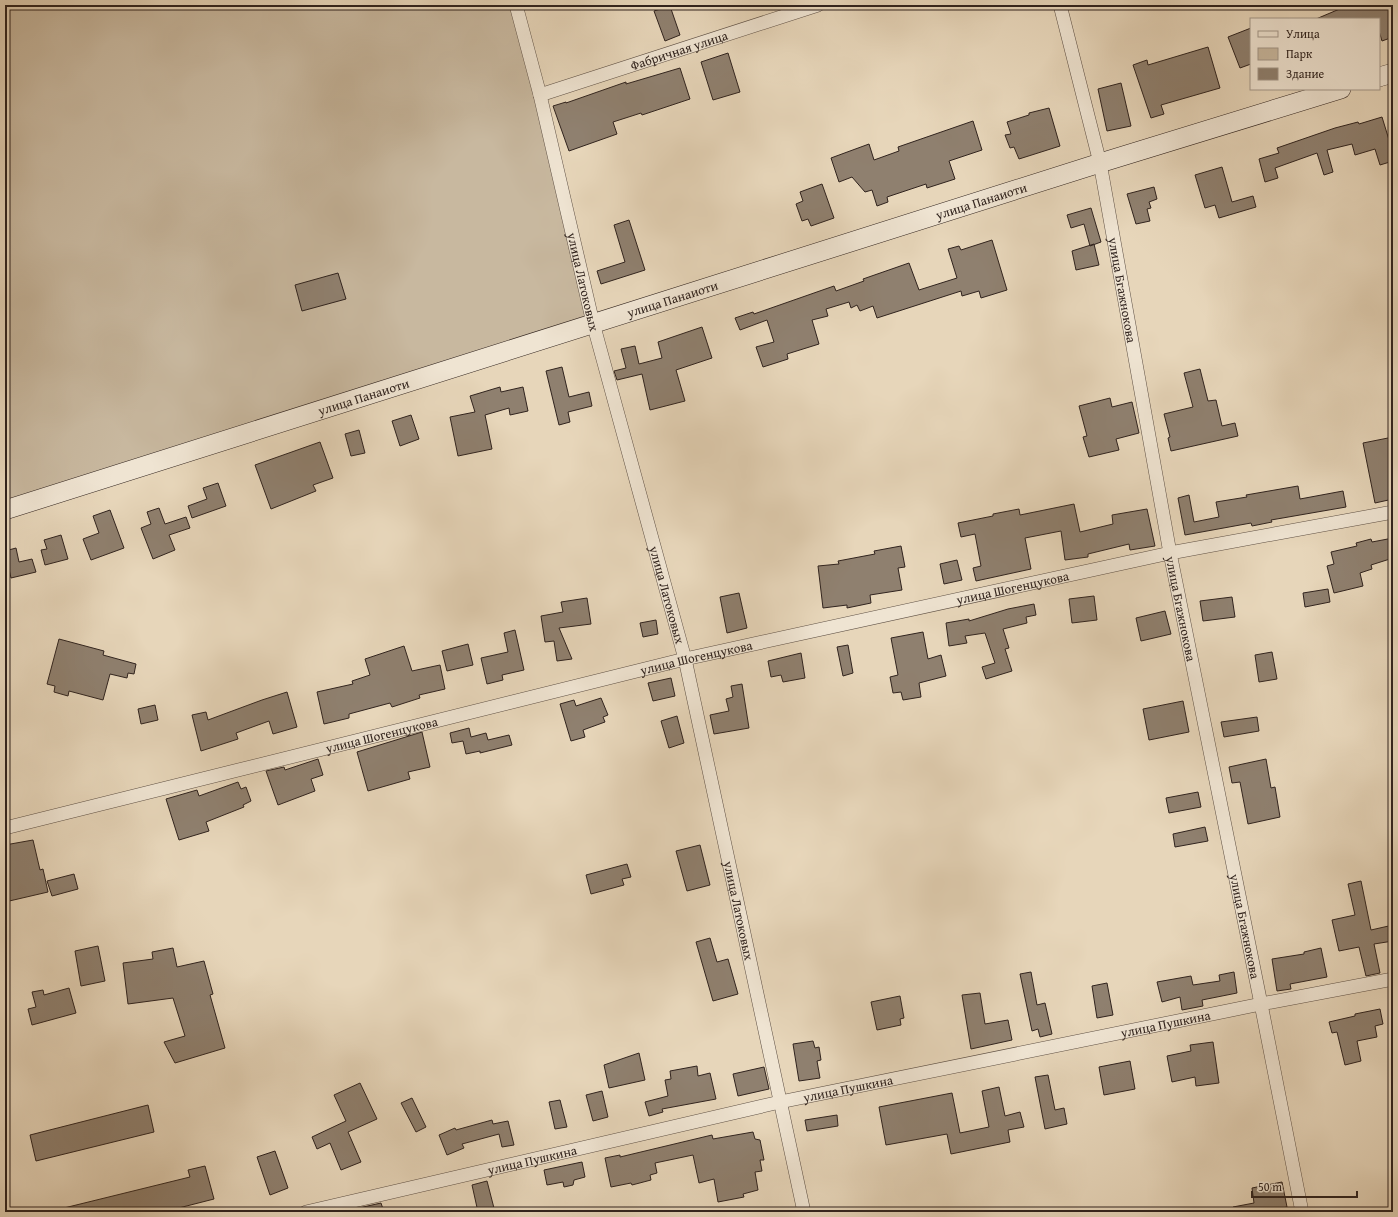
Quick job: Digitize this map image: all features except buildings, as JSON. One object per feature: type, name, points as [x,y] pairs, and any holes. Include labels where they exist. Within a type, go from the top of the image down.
[{"type":"street","name":"улица Латоковых","points":[[516,5],[540,95],[593,323],[685,659],[804,1212]]},
{"type":"street","name":"Фабричная улица","points":[[540,95],[818,5]]},
{"type":"street","name":"улица Бгажнокова","points":[[1060,5],[1100,163],[1170,553],[1302,1212]]},
{"type":"street","points":[[1380,77],[1393,73]]},
{"type":"street","name":"улица Панаиоти","points":[[5,510],[1100,163],[1338,90]]},
{"type":"street","name":"улица Шогенцукова","points":[[5,828],[685,659],[1170,553],[1393,512]]},
{"type":"street","name":"улица Пушкина","points":[[306,1212],[780,1102],[1261,1004],[1393,979]]},
{"type":"green space","points":[[5,5],[516,5],[593,323],[5,510]]}]
